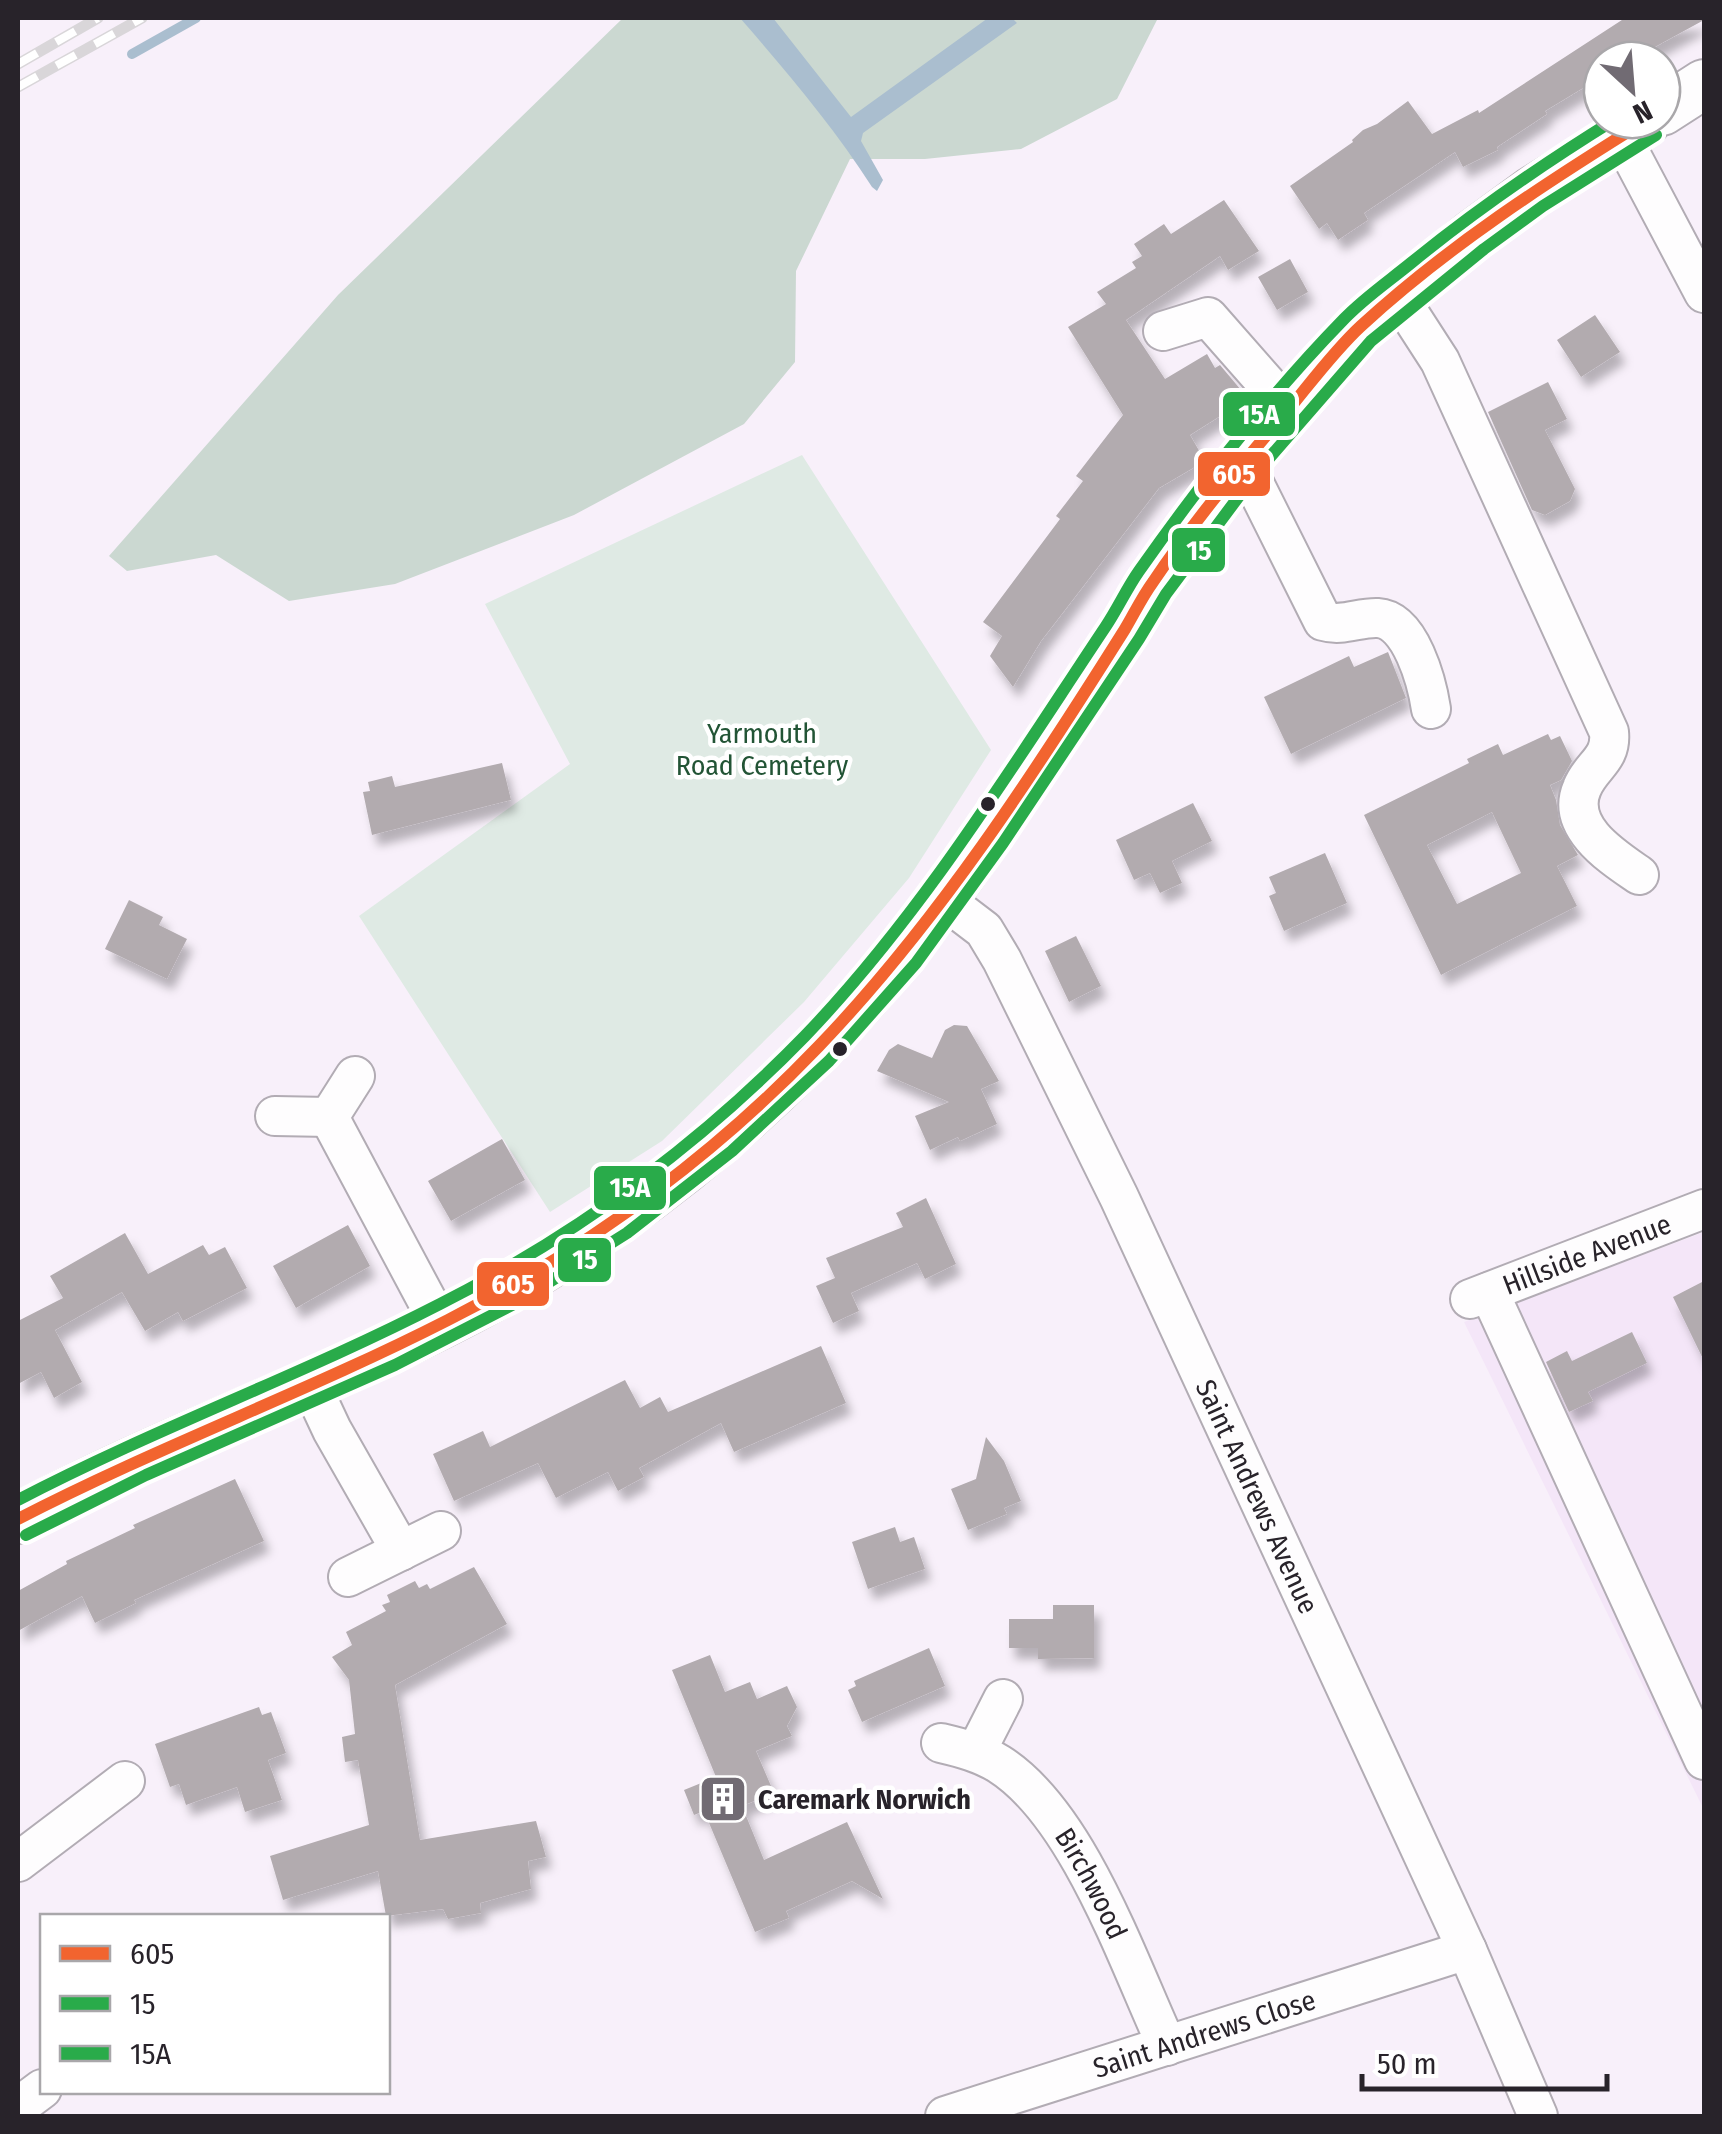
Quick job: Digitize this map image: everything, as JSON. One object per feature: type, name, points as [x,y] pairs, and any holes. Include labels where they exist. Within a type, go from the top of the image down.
[{"type":"main road","points":[[1682,98],[1704,84]]},
{"type":"main road","points":[[18,1519],[440,1323],[557,1258],[704,1155],[773,1091],[901,953],[1125,629],[1151,584],[1243,462],[1359,328],[1533,192],[1615,140]]},
{"type":"street","points":[[1639,140],[1704,293]]},
{"type":"street","points":[[1398,296],[1440,360],[1609,732],[1608,754],[1582,787],[1581,812],[1592,841],[1639,875]]},
{"type":"street","points":[[1162,331],[1206,306],[1289,409]]},
{"type":"street","points":[[1243,462],[1323,621],[1334,624],[1374,618],[1389,620],[1400,630],[1419,662],[1431,709]]},
{"type":"street","name":"Saint Andrews Avenue","points":[[942,898],[984,930],[1010,976],[1118,1197],[1467,1950],[1538,2116]]},
{"type":"street","points":[[329,1117],[355,1076]]},
{"type":"street","points":[[275,1116],[329,1117]]},
{"type":"street","points":[[329,1117],[440,1323]]},
{"type":"street","name":"Hillside Avenue","points":[[1704,1209],[1480,1295],[1704,1760]]},
{"type":"street","points":[[310,1383],[332,1430],[401,1551]]},
{"type":"street","points":[[348,1577],[440,1531]]},
{"type":"street","name":"Birchwood","points":[[1003,1699],[959,1748],[1001,1765],[1031,1790],[1063,1828],[1166,2046]]},
{"type":"street","points":[[18,1862],[125,1781]]},
{"type":"street","name":"Saint Andrews Close","points":[[945,2116],[1467,1950]]},
{"type":"street","points":[[18,2107],[40,2090]]},
{"type":"shaded area","points":[[623,18],[1158,18],[1117,99],[1021,149],[925,159],[850,159],[796,271],[795,362],[744,424],[574,515],[395,584],[289,601],[216,555],[127,571],[109,556],[338,295]]},
{"type":"shaded area","points":[[1704,1232],[1704,1810],[1464,1322]]},
{"type":"green space","name":"Yarmouth Road Cemetery","points":[[802,455],[991,750],[909,878],[804,1002],[662,1141],[550,1212],[359,916],[570,764],[485,604]]},
{"type":"water","points":[[740,18],[773,18],[851,117],[988,18],[1012,18],[1017,23],[863,133],[861,141],[883,180],[877,191],[809,100]]},
{"type":"building","points":[[1625,18],[1704,20],[1668,40],[1591,40]]},
{"type":"building","points":[[1582,46],[1582,89],[1545,111],[1547,114],[1497,147],[1498,150],[1463,167],[1455,152],[1364,213],[1368,220],[1338,240],[1327,223],[1319,229],[1290,186],[1408,101],[1432,134],[1478,110],[1479,113]]},
{"type":"building","points":[[1224,200],[1259,251],[1228,270],[1220,256],[1126,320],[1165,379],[1207,354],[1215,368],[1220,365],[1246,396],[1190,435],[1205,461],[1159,488],[1041,641],[1013,687],[990,656],[1002,636],[983,622],[1060,519],[1056,516],[1083,481],[1076,476],[1123,415],[1068,327],[1106,304],[1097,292],[1136,268],[1132,262],[1142,256],[1134,244],[1164,224],[1171,234]]},
{"type":"building","points":[[1290,259],[1308,292],[1277,310],[1258,277]]},
{"type":"building","points":[[1595,315],[1620,352],[1581,377],[1557,340]]},
{"type":"building","points":[[1548,382],[1567,419],[1545,430],[1575,489],[1570,501],[1545,515],[1532,510],[1488,412]]},
{"type":"building","points":[[1388,652],[1406,698],[1291,754],[1264,697],[1349,656],[1354,667]]},
{"type":"building","points":[[1548,734],[1551,740],[1560,736],[1572,761],[1561,780],[1550,785],[1560,825],[1578,855],[1557,866],[1577,906],[1441,975],[1364,815],[1469,763],[1467,759],[1498,744],[1503,755]],"holes":[[[1492,812],[1521,873],[1457,904],[1427,845]]]},
{"type":"building","points":[[502,763],[511,800],[372,835],[363,792],[370,791],[368,782],[392,776],[395,787]]},
{"type":"building","points":[[1193,803],[1212,841],[1172,861],[1182,883],[1160,893],[1150,873],[1134,880],[1116,840]]},
{"type":"building","points":[[1325,853],[1347,903],[1284,931],[1269,896],[1276,893],[1269,877]]},
{"type":"building","points":[[129,900],[163,917],[159,925],[187,939],[167,979],[105,949]]},
{"type":"building","points":[[1076,936],[1101,986],[1069,1002],[1045,951]]},
{"type":"building","points":[[954,1025],[967,1026],[999,1081],[981,1089],[997,1124],[930,1150],[915,1116],[949,1102],[877,1071],[889,1050],[898,1044],[932,1058],[945,1030]]},
{"type":"building","points":[[502,1139],[525,1180],[451,1221],[428,1181]]},
{"type":"building","points":[[926,1198],[956,1264],[925,1279],[917,1263],[851,1293],[859,1311],[833,1323],[816,1286],[835,1278],[826,1258],[903,1227],[896,1213]]},
{"type":"building","points":[[348,1225],[370,1266],[296,1308],[273,1266]]},
{"type":"building","points":[[125,1233],[148,1274],[203,1245],[209,1255],[225,1247],[247,1288],[183,1321],[178,1312],[145,1331],[122,1292],[55,1330],[82,1382],[54,1398],[41,1372],[18,1384],[18,1321],[63,1298],[50,1276]]},
{"type":"building","points":[[1704,1281],[1704,1361],[1673,1297]]},
{"type":"building","points":[[1632,1332],[1647,1363],[1588,1392],[1593,1401],[1569,1412],[1546,1362],[1567,1351],[1572,1361]]},
{"type":"building","points":[[821,1346],[846,1403],[734,1452],[721,1423],[639,1468],[644,1477],[618,1491],[608,1472],[556,1498],[538,1463],[454,1501],[433,1454],[483,1431],[490,1447],[625,1380],[640,1408],[660,1397],[668,1412]]},
{"type":"building","points":[[986,1437],[1004,1461],[1021,1501],[1004,1508],[1007,1514],[968,1530],[951,1489],[976,1479]]},
{"type":"building","points":[[235,1479],[264,1541],[134,1600],[136,1603],[95,1623],[82,1596],[18,1631],[18,1591],[67,1564],[66,1561],[135,1528],[133,1525]]},
{"type":"building","points":[[895,1527],[900,1542],[914,1537],[925,1569],[868,1589],[852,1542]]},
{"type":"building","points":[[474,1567],[507,1624],[395,1685],[420,1840],[536,1821],[546,1857],[528,1861],[531,1889],[480,1903],[481,1913],[448,1919],[443,1909],[386,1914],[378,1871],[283,1900],[270,1856],[369,1825],[358,1760],[345,1762],[342,1737],[355,1734],[349,1680],[332,1657],[352,1645],[346,1632],[386,1611],[382,1605],[390,1602],[387,1595],[415,1581],[419,1588],[427,1584],[430,1589]]},
{"type":"building","points":[[1053,1605],[1094,1605],[1094,1658],[1038,1659],[1038,1648],[1009,1648],[1009,1619],[1053,1619]]},
{"type":"building","points":[[929,1648],[945,1686],[862,1722],[848,1690],[856,1686],[854,1681]]},
{"type":"building","name":"Caremark Norwich","points":[[710,1655],[725,1692],[750,1682],[757,1699],[787,1686],[797,1707],[787,1726],[792,1736],[756,1751],[774,1793],[742,1806],[764,1860],[847,1822],[883,1899],[852,1881],[786,1911],[789,1918],[755,1932],[704,1811],[694,1815],[684,1790],[716,1777],[672,1670]]},
{"type":"building","points":[[259,1707],[262,1715],[271,1712],[286,1753],[268,1760],[282,1800],[245,1812],[237,1787],[186,1805],[179,1784],[170,1787],[155,1744]]},
{"type":"waterway","points":[[132,54],[196,18]]},
{"type":"railway","points":[[18,64],[98,18]]},
{"type":"railway","points":[[18,87],[142,18]]},
{"type":"transit line","name":"15A","points":[[18,1500],[388,1330],[490,1277],[587,1218],[679,1151],[722,1114],[805,1036],[889,940],[1001,785],[1139,571],[1211,473],[1289,378],[1360,304],[1435,243],[1583,140]]},
{"type":"transit line","name":"605","points":[[18,1519],[395,1346],[499,1293],[645,1199],[735,1126],[819,1046],[944,898],[1055,738],[1169,559],[1342,345],[1463,242],[1616,140]]},
{"type":"transit line","name":"15","points":[[26,1535],[146,1475],[395,1365],[516,1303],[627,1233],[732,1151],[829,1061],[916,963],[1003,843],[1166,594],[1257,472],[1371,341],[1543,206],[1648,140]]},
{"type":"place","name":"Caremark Norwich","points":[[723,1799]]}]
